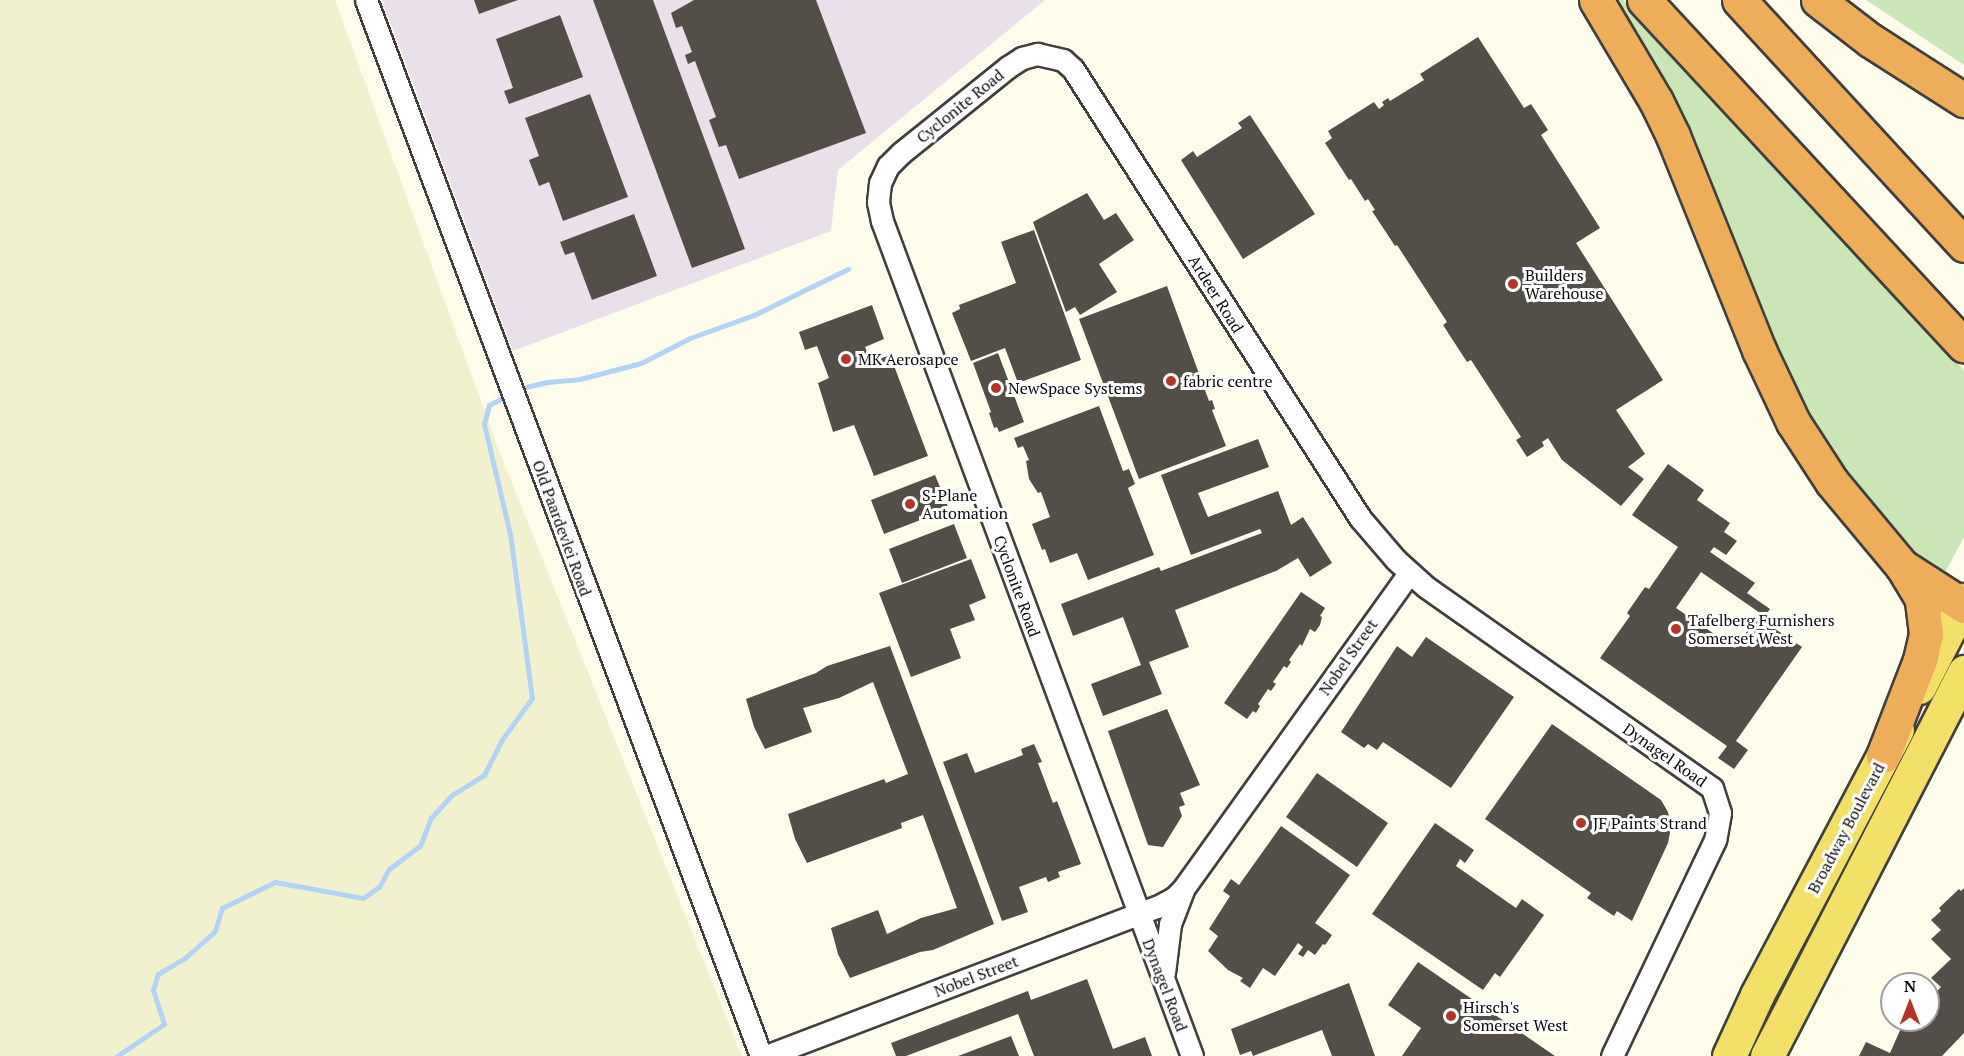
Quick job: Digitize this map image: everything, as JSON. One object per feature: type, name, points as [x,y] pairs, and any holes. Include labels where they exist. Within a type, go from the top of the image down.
[{"type":"highway","points":[[1596,0],[1651,93],[1673,136],[1759,351],[1793,422],[1832,482],[1902,566],[1922,599],[1926,634],[1920,660],[1883,756]]},
{"type":"highway","points":[[1644,0],[1964,345]]},
{"type":"highway","points":[[1739,0],[1964,245]]},
{"type":"highway","points":[[1818,0],[1870,40],[1964,100]]},
{"type":"highway","points":[[1902,566],[1963,604]]},
{"type":"main road","name":"Broadway Boulevard","points":[[1729,1056],[1757,995],[1963,604]]},
{"type":"main road","name":"Broadway Boulevard","points":[[1767,1056],[1964,672]]},
{"type":"street","name":"Old Paardevlei Road","points":[[366,0],[760,1056]]},
{"type":"street","name":"Ardeer Road","points":[[1008,68],[1022,58],[1037,54],[1057,58],[1073,69],[1360,518],[1409,573]]},
{"type":"street","name":"Cyclonite Road","points":[[1008,68],[888,166],[880,183],[878,202],[882,221],[1138,914]]},
{"type":"street","name":"Nobel Street","points":[[766,1056],[1166,903],[1183,889],[1409,573]]},
{"type":"street","name":"Dynagel Road","points":[[1409,573],[1702,780],[1712,788],[1718,800],[1719,827],[1715,840],[1612,1056]]},
{"type":"street","name":"Nobel Street","points":[[1164,978],[1170,924],[1183,889]]},
{"type":"street","name":"Dynagel Road","points":[[1138,914],[1192,1056]]},
{"type":"shaded area","points":[[382,0],[1045,0],[838,170],[831,231],[513,351]]},
{"type":"green space","points":[[0,0],[335,0],[500,453],[742,1056],[0,1056]]},
{"type":"green space","points":[[1607,0],[1624,0],[1964,370],[1964,537],[1941,580],[1921,567],[1830,460]]},
{"type":"green space","points":[[1866,0],[1964,0],[1964,65]]},
{"type":"building","points":[[474,0],[518,0],[479,14]]},
{"type":"building","points":[[593,0],[653,0],[745,249],[692,268]]},
{"type":"building","points":[[694,0],[816,0],[866,133],[739,179],[726,145],[719,147],[709,120],[716,117],[695,61],[688,64],[685,55],[692,52],[682,26],[676,28],[671,13]]},
{"type":"building","points":[[560,15],[583,77],[509,104],[504,91],[513,88],[496,39]]},
{"type":"building","name":"Builders Warehouse","points":[[1478,37],[1524,108],[1531,104],[1548,130],[1541,135],[1600,228],[1576,243],[1663,380],[1616,410],[1645,454],[1628,467],[1644,479],[1621,506],[1562,460],[1548,438],[1542,442],[1544,446],[1527,457],[1516,440],[1521,437],[1471,360],[1467,362],[1443,325],[1447,322],[1372,211],[1375,210],[1368,199],[1365,201],[1325,143],[1332,138],[1328,131],[1374,102],[1379,109],[1384,105],[1382,102],[1388,98],[1390,101],[1424,80],[1420,74]]},
{"type":"building","points":[[590,94],[628,197],[563,221],[549,182],[539,186],[529,160],[539,156],[525,118]]},
{"type":"building","points":[[1250,115],[1315,214],[1243,259],[1181,160],[1193,151],[1197,157],[1242,128],[1238,123]]},
{"type":"building","points":[[1087,193],[1104,220],[1116,213],[1134,240],[1099,264],[1117,292],[1080,315],[1075,307],[1066,312],[1033,222]]},
{"type":"building","points":[[634,214],[657,276],[592,300],[574,252],[565,255],[560,242]]},
{"type":"building","points":[[1034,230],[1081,360],[1018,383],[1005,348],[971,361],[952,313],[960,309],[959,305],[1016,283],[1001,242]]},
{"type":"building","points":[[1167,286],[1209,401],[1212,400],[1215,409],[1212,410],[1226,446],[1139,479],[1079,319]]},
{"type":"building","points":[[872,305],[884,339],[865,347],[871,362],[890,355],[928,456],[874,476],[854,425],[833,432],[818,383],[829,378],[817,346],[805,350],[799,332]]},
{"type":"building","name":"NewSpace Systems","points":[[998,353],[1024,422],[999,432],[997,427],[994,428],[989,413],[991,412],[973,363]]},
{"type":"building","points":[[1099,406],[1123,471],[1129,469],[1135,484],[1128,488],[1154,555],[1088,580],[1077,553],[1050,563],[1045,549],[1042,550],[1032,524],[1050,517],[1041,492],[1038,493],[1029,479],[1026,461],[1029,460],[1023,446],[1018,448],[1014,438]]},
{"type":"building","points":[[1258,439],[1269,467],[1198,493],[1208,517],[1278,491],[1291,525],[1303,517],[1332,563],[1310,577],[1298,558],[1276,571],[1175,610],[1189,647],[1149,662],[1162,694],[1103,716],[1091,684],[1141,665],[1123,617],[1073,636],[1061,604],[1159,567],[1161,571],[1262,533],[1260,529],[1191,555],[1161,475]]},
{"type":"building","points":[[1668,464],[1704,490],[1697,500],[1730,523],[1724,532],[1737,541],[1726,555],[1714,547],[1710,552],[1755,583],[1747,593],[1770,609],[1762,620],[1802,647],[1736,741],[1748,750],[1734,769],[1718,758],[1727,746],[1600,658],[1630,616],[1627,613],[1645,587],[1649,589],[1678,547],[1632,515]],"holes":[[[1701,572],[1760,613],[1735,648],[1676,608]]]},
{"type":"building","name":"S-Plane Automation","points":[[935,475],[949,509],[884,534],[871,500]]},
{"type":"building","name":"S-Plane Automation","points":[[954,524],[967,558],[902,583],[889,549]]},
{"type":"building","points":[[971,559],[986,598],[969,605],[975,620],[950,629],[961,658],[911,677],[879,593]]},
{"type":"building","points":[[1301,592],[1325,608],[1320,616],[1322,617],[1320,625],[1315,632],[1310,629],[1302,646],[1300,644],[1289,660],[1291,662],[1287,668],[1284,666],[1273,682],[1276,684],[1271,691],[1268,689],[1258,704],[1260,706],[1256,713],[1253,711],[1247,719],[1224,703]]},
{"type":"building","points":[[1426,637],[1514,697],[1451,788],[1383,742],[1377,750],[1368,744],[1364,748],[1341,732],[1397,646],[1412,657]]},
{"type":"building","points":[[890,646],[994,924],[933,950],[920,952],[850,978],[838,954],[831,928],[878,910],[887,934],[921,918],[957,908],[923,815],[901,823],[902,828],[807,863],[795,839],[788,814],[884,779],[886,783],[908,774],[873,682],[839,698],[803,708],[812,732],[765,749],[754,727],[746,699],[816,673],[827,666]]},
{"type":"building","points":[[1167,709],[1200,785],[1180,793],[1185,805],[1179,807],[1182,816],[1163,847],[1148,845],[1108,731]]},
{"type":"building","name":"JF Paints Strand","points":[[1552,724],[1661,800],[1668,812],[1671,827],[1668,843],[1632,921],[1617,911],[1614,916],[1587,898],[1591,893],[1485,819]]},
{"type":"building","points":[[1034,744],[1042,762],[1038,763],[1053,803],[1057,801],[1081,864],[1058,872],[1060,877],[1048,882],[1046,877],[1019,887],[1028,912],[1002,921],[943,762],[967,753],[975,773],[1023,755],[1021,749]]},
{"type":"building","points":[[1317,773],[1388,823],[1357,867],[1286,817]]},
{"type":"building","points":[[1435,823],[1474,850],[1465,863],[1460,859],[1456,866],[1516,908],[1522,899],[1544,915],[1500,977],[1495,973],[1483,990],[1372,914]]},
{"type":"building","points":[[1281,826],[1350,875],[1315,923],[1332,935],[1325,945],[1323,944],[1315,955],[1308,950],[1303,957],[1298,954],[1303,947],[1298,943],[1275,976],[1263,968],[1250,988],[1240,981],[1243,978],[1228,970],[1208,951],[1218,936],[1209,929],[1230,896],[1223,891],[1231,879],[1239,885]]},
{"type":"building","points":[[1964,888],[1964,1033],[1942,1056],[1859,1056],[1866,1042],[1890,1053],[1899,1032],[1940,1032],[1941,987],[1940,972],[1937,972],[1951,959],[1931,939],[1941,930],[1931,920],[1941,911],[1939,908],[1959,889],[1961,891]]},
{"type":"building","name":"Hirsch's Somerset West","points":[[1418,962],[1555,1056],[1402,1056],[1421,1028],[1388,1005]]},
{"type":"building","points":[[1087,979],[1113,1049],[1145,1037],[1152,1056],[1034,1056],[1018,1014],[906,1056],[896,1056],[891,1043],[1028,991],[1031,1000]]},
{"type":"building","points":[[1349,983],[1375,1056],[1332,1056],[1322,1030],[1253,1056],[1251,1051],[1240,1055],[1231,1029]]},
{"type":"building","points":[[1011,1036],[1019,1056],[958,1056]]},
{"type":"waterway","points":[[526,387],[547,382],[580,379],[641,363],[690,338],[754,315],[848,269]]},
{"type":"waterway","points":[[117,1056],[164,1024],[153,990],[158,974],[185,958],[215,931],[222,908],[275,882],[363,898],[379,887],[389,869],[420,846],[431,818],[452,795],[484,775],[501,741],[532,698],[510,534],[484,424],[489,405],[501,399]]},
{"type":"place","name":"Builders Warehouse","points":[[1513,284]]},
{"type":"place","name":"MK Aerosapce","points":[[846,359]]},
{"type":"place","name":"fabric centre","points":[[1171,381]]},
{"type":"place","name":"NewSpace Systems","points":[[996,388]]},
{"type":"place","name":"S-Plane Automation","points":[[910,504]]},
{"type":"place","name":"Tafelberg Furnishers Somerset West","points":[[1676,629]]},
{"type":"place","name":"JF Paints Strand","points":[[1581,823]]},
{"type":"place","name":"Hirsch's Somerset West","points":[[1451,1016]]}]
